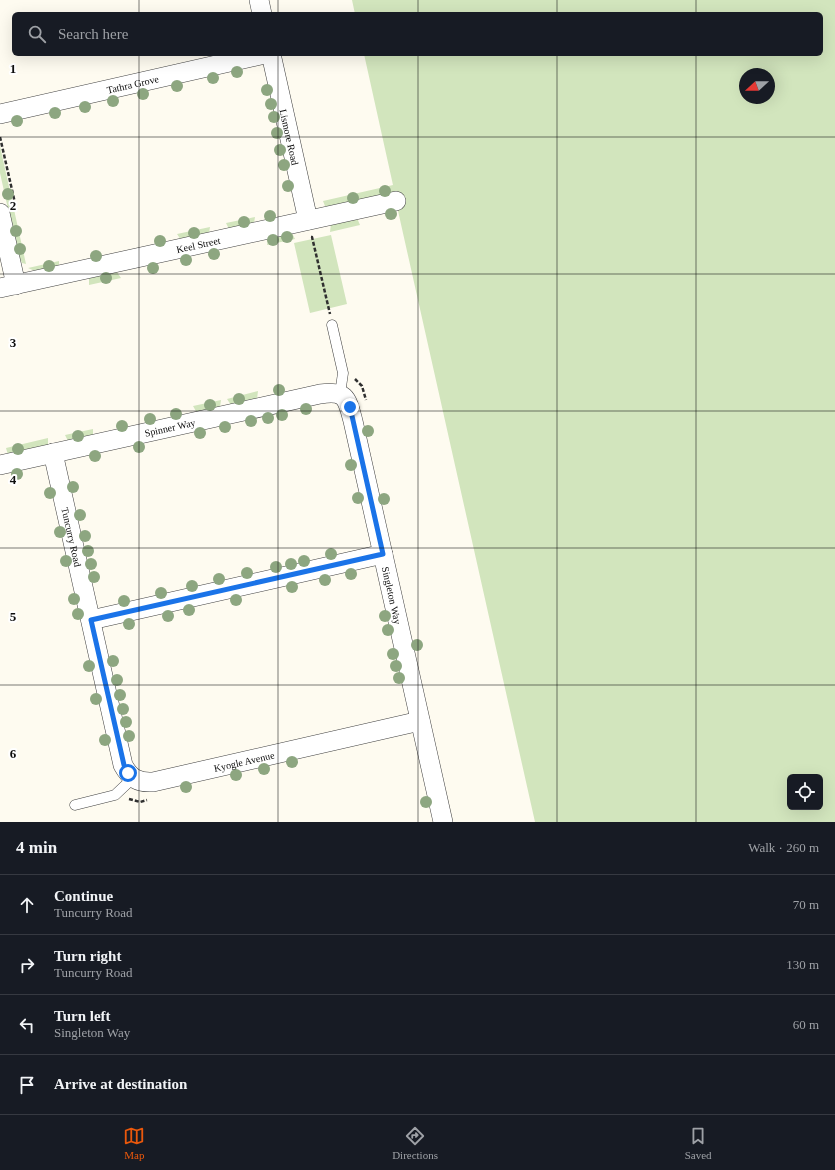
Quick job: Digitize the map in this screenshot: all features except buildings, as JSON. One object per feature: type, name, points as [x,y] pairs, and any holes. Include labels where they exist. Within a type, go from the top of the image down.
[{"type":"street","points":[[259,0],[262,12]]},
{"type":"street","name":"Tathra Grove","points":[[0,114],[256,56]]},
{"type":"street","name":"Lismore Road","points":[[271,56],[310,228]]},
{"type":"street","name":"Keel Street","points":[[8,287],[310,228],[396,201]]},
{"type":"street","points":[[0,213],[8,287]]},
{"type":"street","name":"Spinner Way","points":[[0,465],[320,394],[330,392],[340,394]]},
{"type":"street","name":"Singleton Way","points":[[340,394],[347,401],[354,421],[443,822]]},
{"type":"street","name":"Tuncurry Road","points":[[53,453],[124,765],[128,773],[133,778]]},
{"type":"street","points":[[91,620],[383,554]]},
{"type":"street","name":"Kyogle Avenue","points":[[133,778],[144,782],[152,782],[420,721]]},
{"type":"lane","points":[[332,325],[343,374],[340,394]]},
{"type":"lane","points":[[75,805],[109,798],[119,792],[133,778]]},
{"type":"path","points":[[310,228],[332,325]]},
{"type":"path","points":[[343,374],[351,376],[362,386],[368,408]]},
{"type":"path","points":[[119,792],[135,802],[148,800]]},
{"type":"green space","points":[[352,0],[835,0],[835,822],[535,822],[394,193],[329,206],[325,206],[323,201],[393,185],[364,56],[823,56],[823,12],[355,12]]},
{"type":"green space","points":[[0,146],[26,264],[22,263],[18,254],[0,173]]},
{"type":"green space","points":[[255,217],[254,223],[229,229],[226,223]]},
{"type":"green space","points":[[357,218],[360,225],[330,232],[331,224]]},
{"type":"green space","points":[[210,227],[209,233],[181,240],[177,234]]},
{"type":"green space","points":[[292,233],[295,239],[267,245],[268,238]]},
{"type":"green space","points":[[331,235],[347,304],[310,313],[294,243]]},
{"type":"green space","points":[[59,261],[59,267],[35,271],[28,268]]},
{"type":"green space","points":[[117,272],[121,278],[89,285],[89,278]]},
{"type":"green space","points":[[258,391],[257,399],[231,405],[227,399]]},
{"type":"green space","points":[[221,400],[220,407],[197,413],[193,406]]},
{"type":"green space","points":[[93,429],[93,436],[68,441],[65,435]]},
{"type":"green space","points":[[48,438],[48,446],[8,455],[6,448]]},
{"type":"route","points":[[128,773],[124,765],[91,620],[383,554],[350,407]]}]
